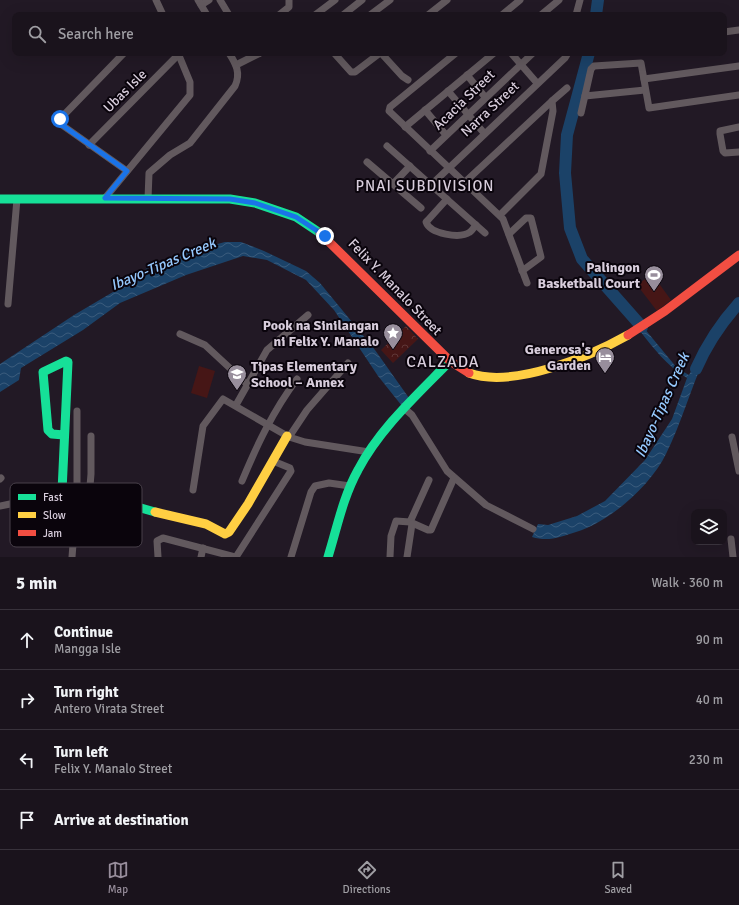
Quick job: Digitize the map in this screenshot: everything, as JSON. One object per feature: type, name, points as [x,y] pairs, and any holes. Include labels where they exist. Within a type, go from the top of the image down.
[{"type":"main road","name":"Felix Y. Manalo Street","points":[[0,199],[230,199],[255,203],[296,217],[325,236],[450,361],[468,374],[485,378],[523,374],[573,362],[607,347],[643,327],[739,254]]},
{"type":"main road","points":[[62,483],[68,362],[66,361],[44,370],[43,372],[48,430],[52,434],[64,435]]},
{"type":"main road","points":[[328,557],[350,486],[369,452],[412,400],[450,361]]},
{"type":"main road","points":[[142,509],[206,524],[225,534],[229,532],[248,504],[288,437]]},
{"type":"street","points":[[156,0],[161,12]]},
{"type":"street","points":[[205,12],[200,2],[209,0]]},
{"type":"street","points":[[220,0],[227,12]]},
{"type":"street","points":[[282,12],[289,7],[289,0]]},
{"type":"street","points":[[319,12],[335,0]]},
{"type":"street","points":[[347,12],[362,0]]},
{"type":"street","points":[[374,12],[390,0]]},
{"type":"street","points":[[432,12],[447,0]]},
{"type":"street","points":[[506,12],[520,0]]},
{"type":"street","points":[[577,12],[580,0]]},
{"type":"street","points":[[544,12],[556,1]]},
{"type":"street","points":[[727,32],[739,30]]},
{"type":"street","points":[[121,56],[60,119],[62,125],[127,171]]},
{"type":"street","name":"Ubas Isle","points":[[89,145],[176,56]]},
{"type":"street","points":[[105,198],[190,95],[190,82],[179,56]]},
{"type":"street","points":[[148,198],[149,173],[170,155],[190,143],[235,86],[238,75],[236,65],[231,56]]},
{"type":"street","points":[[236,65],[254,56]]},
{"type":"street","points":[[337,56],[351,72],[358,70],[376,56]]},
{"type":"street","points":[[383,56],[402,76],[408,80]]},
{"type":"street","points":[[452,56],[390,107],[389,111],[500,215],[509,234],[527,283]]},
{"type":"street","points":[[405,127],[490,56]]},
{"type":"street","points":[[514,56],[537,83]]},
{"type":"street","name":"Acacia Street","points":[[430,150],[530,56]]},
{"type":"street","name":"Narra Street","points":[[431,185],[448,166],[566,56]]},
{"type":"street","points":[[581,113],[591,69],[594,66],[641,63],[647,106],[651,108],[739,94]]},
{"type":"street","points":[[644,79],[739,66]]},
{"type":"street","points":[[467,75],[485,97]]},
{"type":"street","points":[[465,182],[552,100],[567,88]]},
{"type":"street","points":[[585,96],[645,90]]},
{"type":"street","points":[[448,91],[484,133]]},
{"type":"street","points":[[500,215],[541,174],[553,109],[552,100]]},
{"type":"street","points":[[425,110],[446,135]]},
{"type":"street","points":[[739,127],[720,131],[720,134],[723,151],[725,153],[739,152]]},
{"type":"street","points":[[388,146],[485,233]]},
{"type":"street","points":[[367,162],[421,208]]},
{"type":"street","points":[[393,184],[410,166]]},
{"type":"street","points":[[8,304],[17,199]]},
{"type":"street","points":[[447,199],[426,222],[428,226],[443,234],[466,234],[476,225]]},
{"type":"street","points":[[509,234],[526,218],[530,218],[541,256],[522,271]]},
{"type":"street","points":[[236,405],[268,350],[308,315]]},
{"type":"street","points":[[180,334],[205,345],[247,384]]},
{"type":"street","points":[[288,437],[311,405],[348,364]]},
{"type":"street","points":[[242,481],[268,425],[297,379]]},
{"type":"street","points":[[193,490],[204,424],[209,420],[223,399],[236,405],[288,437],[305,442],[369,452]]},
{"type":"street","points":[[405,409],[412,415],[447,472],[486,505],[533,529]]},
{"type":"street","points":[[77,411],[77,483]]},
{"type":"street","points":[[90,483],[91,436]]},
{"type":"street","points":[[732,437],[739,471]]},
{"type":"street","points":[[158,557],[156,544],[160,539],[203,548],[235,557],[291,472],[290,468],[273,461]]},
{"type":"street","points":[[390,557],[391,536],[396,520],[411,523],[428,530],[433,528],[454,478]]},
{"type":"street","points":[[407,557],[411,523],[429,480]]},
{"type":"street","points":[[291,557],[311,492],[316,486],[329,483],[350,486]]},
{"type":"street","points":[[0,506],[10,504]]},
{"type":"street","points":[[731,539],[733,557]]},
{"type":"street","points":[[72,557],[73,547]]},
{"type":"street","points":[[201,557],[203,548]]},
{"type":"green space","name":"Palingon Basketball Court","points":[[652,274],[671,300],[657,311],[637,285]]},
{"type":"green space","points":[[406,326],[418,339],[393,363],[381,350]]},
{"type":"green space","points":[[199,366],[215,371],[207,398],[191,393]]},
{"type":"water","points":[[225,242],[241,242],[264,251],[306,271],[320,283],[375,350],[409,398],[402,406],[378,376],[334,310],[306,280],[267,260],[243,256],[186,275],[120,303],[83,330],[21,368],[19,380],[0,392],[0,364],[74,315],[113,292],[132,283],[151,264],[171,268],[183,253]]},
{"type":"water","points":[[644,328],[677,368],[689,375],[701,352],[706,355],[677,430],[666,454],[659,466],[640,490],[602,520],[589,527],[560,537],[544,539],[532,537],[538,524],[548,525],[577,516],[605,501],[645,460],[672,419],[687,378],[667,363],[656,351],[640,331]]},
{"type":"waterway","points":[[596,12],[598,0]]},
{"type":"waterway","points":[[588,56],[567,135],[565,173],[570,228],[582,259],[642,327]]},
{"type":"waterway","name":"Ibayo-Tipas Creek","points":[[696,369],[715,334],[739,303]]},
{"type":"traffic: fast","points":[[0,199],[230,199],[255,203],[296,217],[320,233]]},
{"type":"traffic: fast","points":[[62,483],[68,362],[66,361],[43,372],[48,430],[52,434],[64,435]]},
{"type":"traffic: fast","points":[[328,557],[348,491],[367,455],[400,412],[450,361]]},
{"type":"traffic: fast","points":[[142,508],[155,512]]},
{"type":"traffic: slow","points":[[469,373],[487,377],[506,377],[528,374],[572,361],[612,344],[628,335]]},
{"type":"traffic: slow","points":[[155,512],[206,524],[225,534],[229,532],[248,504],[287,436]]},
{"type":"traffic: jam","points":[[320,233],[450,361],[469,373]]},
{"type":"traffic: jam","points":[[628,335],[665,311],[739,255]]},
{"type":"place","name":"Palingon Basketball Court","points":[[654,292]]},
{"type":"place","name":"Pook na Sinilangan ni Felix Y. Manalo","points":[[393,350]]},
{"type":"place","name":"Generosa's Garden","points":[[605,374]]},
{"type":"place","name":"Tipas Elementary School – Annex","points":[[237,391]]},
{"type":"district","name":"PNAI SUBDIVISION","points":[[425,186]]},
{"type":"district","name":"CALZADA","points":[[443,362]]},
{"type":"route","points":[[60,119],[62,125],[127,171],[105,198],[230,199],[255,203],[296,217],[325,236]]}]
